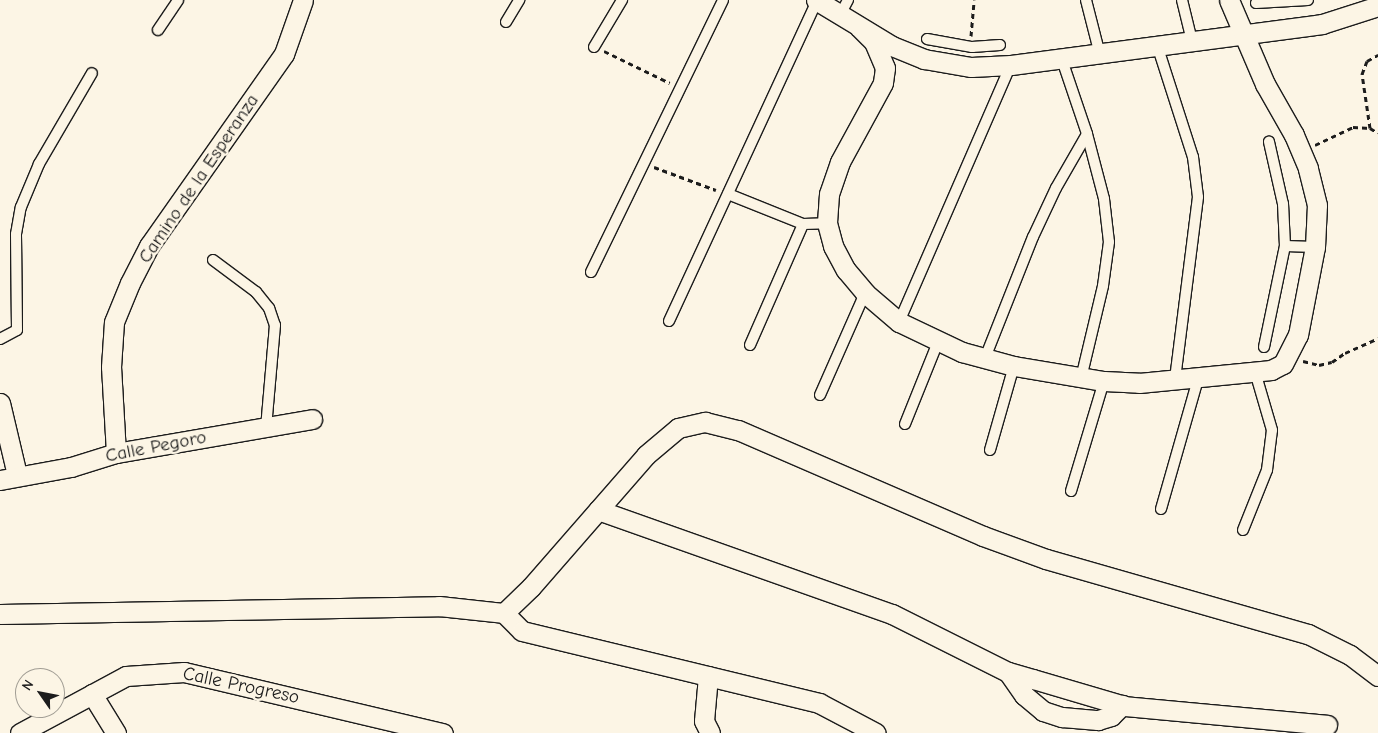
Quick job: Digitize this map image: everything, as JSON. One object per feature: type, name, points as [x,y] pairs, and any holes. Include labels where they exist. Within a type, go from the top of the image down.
[{"type":"street","name":"Camino de la Esperanza","points":[[116,453],[111,367],[114,322],[130,283],[149,246],[284,54],[302,0]]},
{"type":"street","points":[[816,0],[844,8],[881,55],[885,68],[882,83],[840,162],[829,194],[827,223],[833,246],[846,270],[866,293],[899,322],[938,342],[1014,366],[1081,378],[1139,383],[1255,372],[1283,364],[1298,335],[1315,247],[1317,205],[1301,150],[1265,84],[1230,0]]},
{"type":"street","points":[[859,27],[924,59],[971,67],[1011,65],[1322,24],[1378,6]]},
{"type":"street","points":[[0,403],[9,478]]},
{"type":"street","name":"Calle Pegoro","points":[[9,478],[71,467],[116,453],[312,419]]},
{"type":"street","points":[[504,613],[646,455],[678,428],[705,422],[738,430],[983,536],[1046,559],[1308,634],[1350,655],[1378,676]]},
{"type":"street","points":[[598,510],[892,614],[1008,672],[1122,705],[1327,725]]},
{"type":"street","points":[[0,614],[439,606],[504,613],[522,632],[819,703],[876,733]]},
{"type":"street","name":"Calle Progreso","points":[[20,733],[126,676],[184,672],[439,732]]},
{"type":"street","points":[[1008,672],[1024,695],[1043,711],[1062,718],[1098,720],[1111,716],[1122,705]]},
{"type":"street","points":[[708,676],[704,721],[710,733]]},
{"type":"street","points":[[92,694],[116,733]]},
{"type":"lane","points":[[158,30],[178,0]]},
{"type":"lane","points":[[506,22],[519,0]]},
{"type":"lane","points":[[594,47],[622,0]]},
{"type":"lane","points":[[591,272],[723,0]]},
{"type":"lane","points":[[669,321],[816,0]]},
{"type":"lane","points":[[1086,0],[1099,52]]},
{"type":"lane","points":[[1182,0],[1192,41]]},
{"type":"lane","points":[[1256,3],[1308,0]]},
{"type":"lane","points":[[927,39],[972,47],[1000,45]]},
{"type":"lane","points":[[1157,45],[1192,157],[1198,197],[1175,379]]},
{"type":"lane","points":[[971,67],[972,47]]},
{"type":"lane","points":[[1061,57],[1087,134],[1104,198],[1109,242],[1103,286],[1081,378]]},
{"type":"lane","points":[[899,322],[1011,65]]},
{"type":"lane","points":[[0,339],[17,330],[16,234],[21,207],[40,164],[92,73]]},
{"type":"lane","points":[[985,358],[1033,237],[1056,188],[1087,134]]},
{"type":"lane","points":[[1264,347],[1285,246],[1283,204],[1269,142]]},
{"type":"lane","points":[[728,194],[803,224],[827,223]]},
{"type":"lane","points":[[750,345],[803,224]]},
{"type":"lane","points":[[1285,246],[1315,247]]},
{"type":"lane","points":[[214,260],[256,292],[269,308],[275,325],[266,427]]},
{"type":"lane","points":[[820,395],[866,293]]},
{"type":"lane","points":[[905,424],[938,342]]},
{"type":"lane","points":[[990,450],[1014,366]]},
{"type":"lane","points":[[1243,530],[1267,470],[1272,430],[1255,372]]},
{"type":"lane","points":[[1161,509],[1200,376]]},
{"type":"lane","points":[[1071,491],[1104,381]]},
{"type":"path","points":[[972,47],[974,0]]},
{"type":"path","points":[[594,47],[680,88]]},
{"type":"path","points":[[1370,128],[1362,74],[1367,61],[1378,55]]},
{"type":"path","points":[[1301,150],[1345,130],[1370,128],[1378,134]]},
{"type":"path","points":[[644,164],[728,194]]},
{"type":"path","points":[[1290,352],[1307,364],[1319,365],[1332,362],[1345,353],[1378,338]]}]
